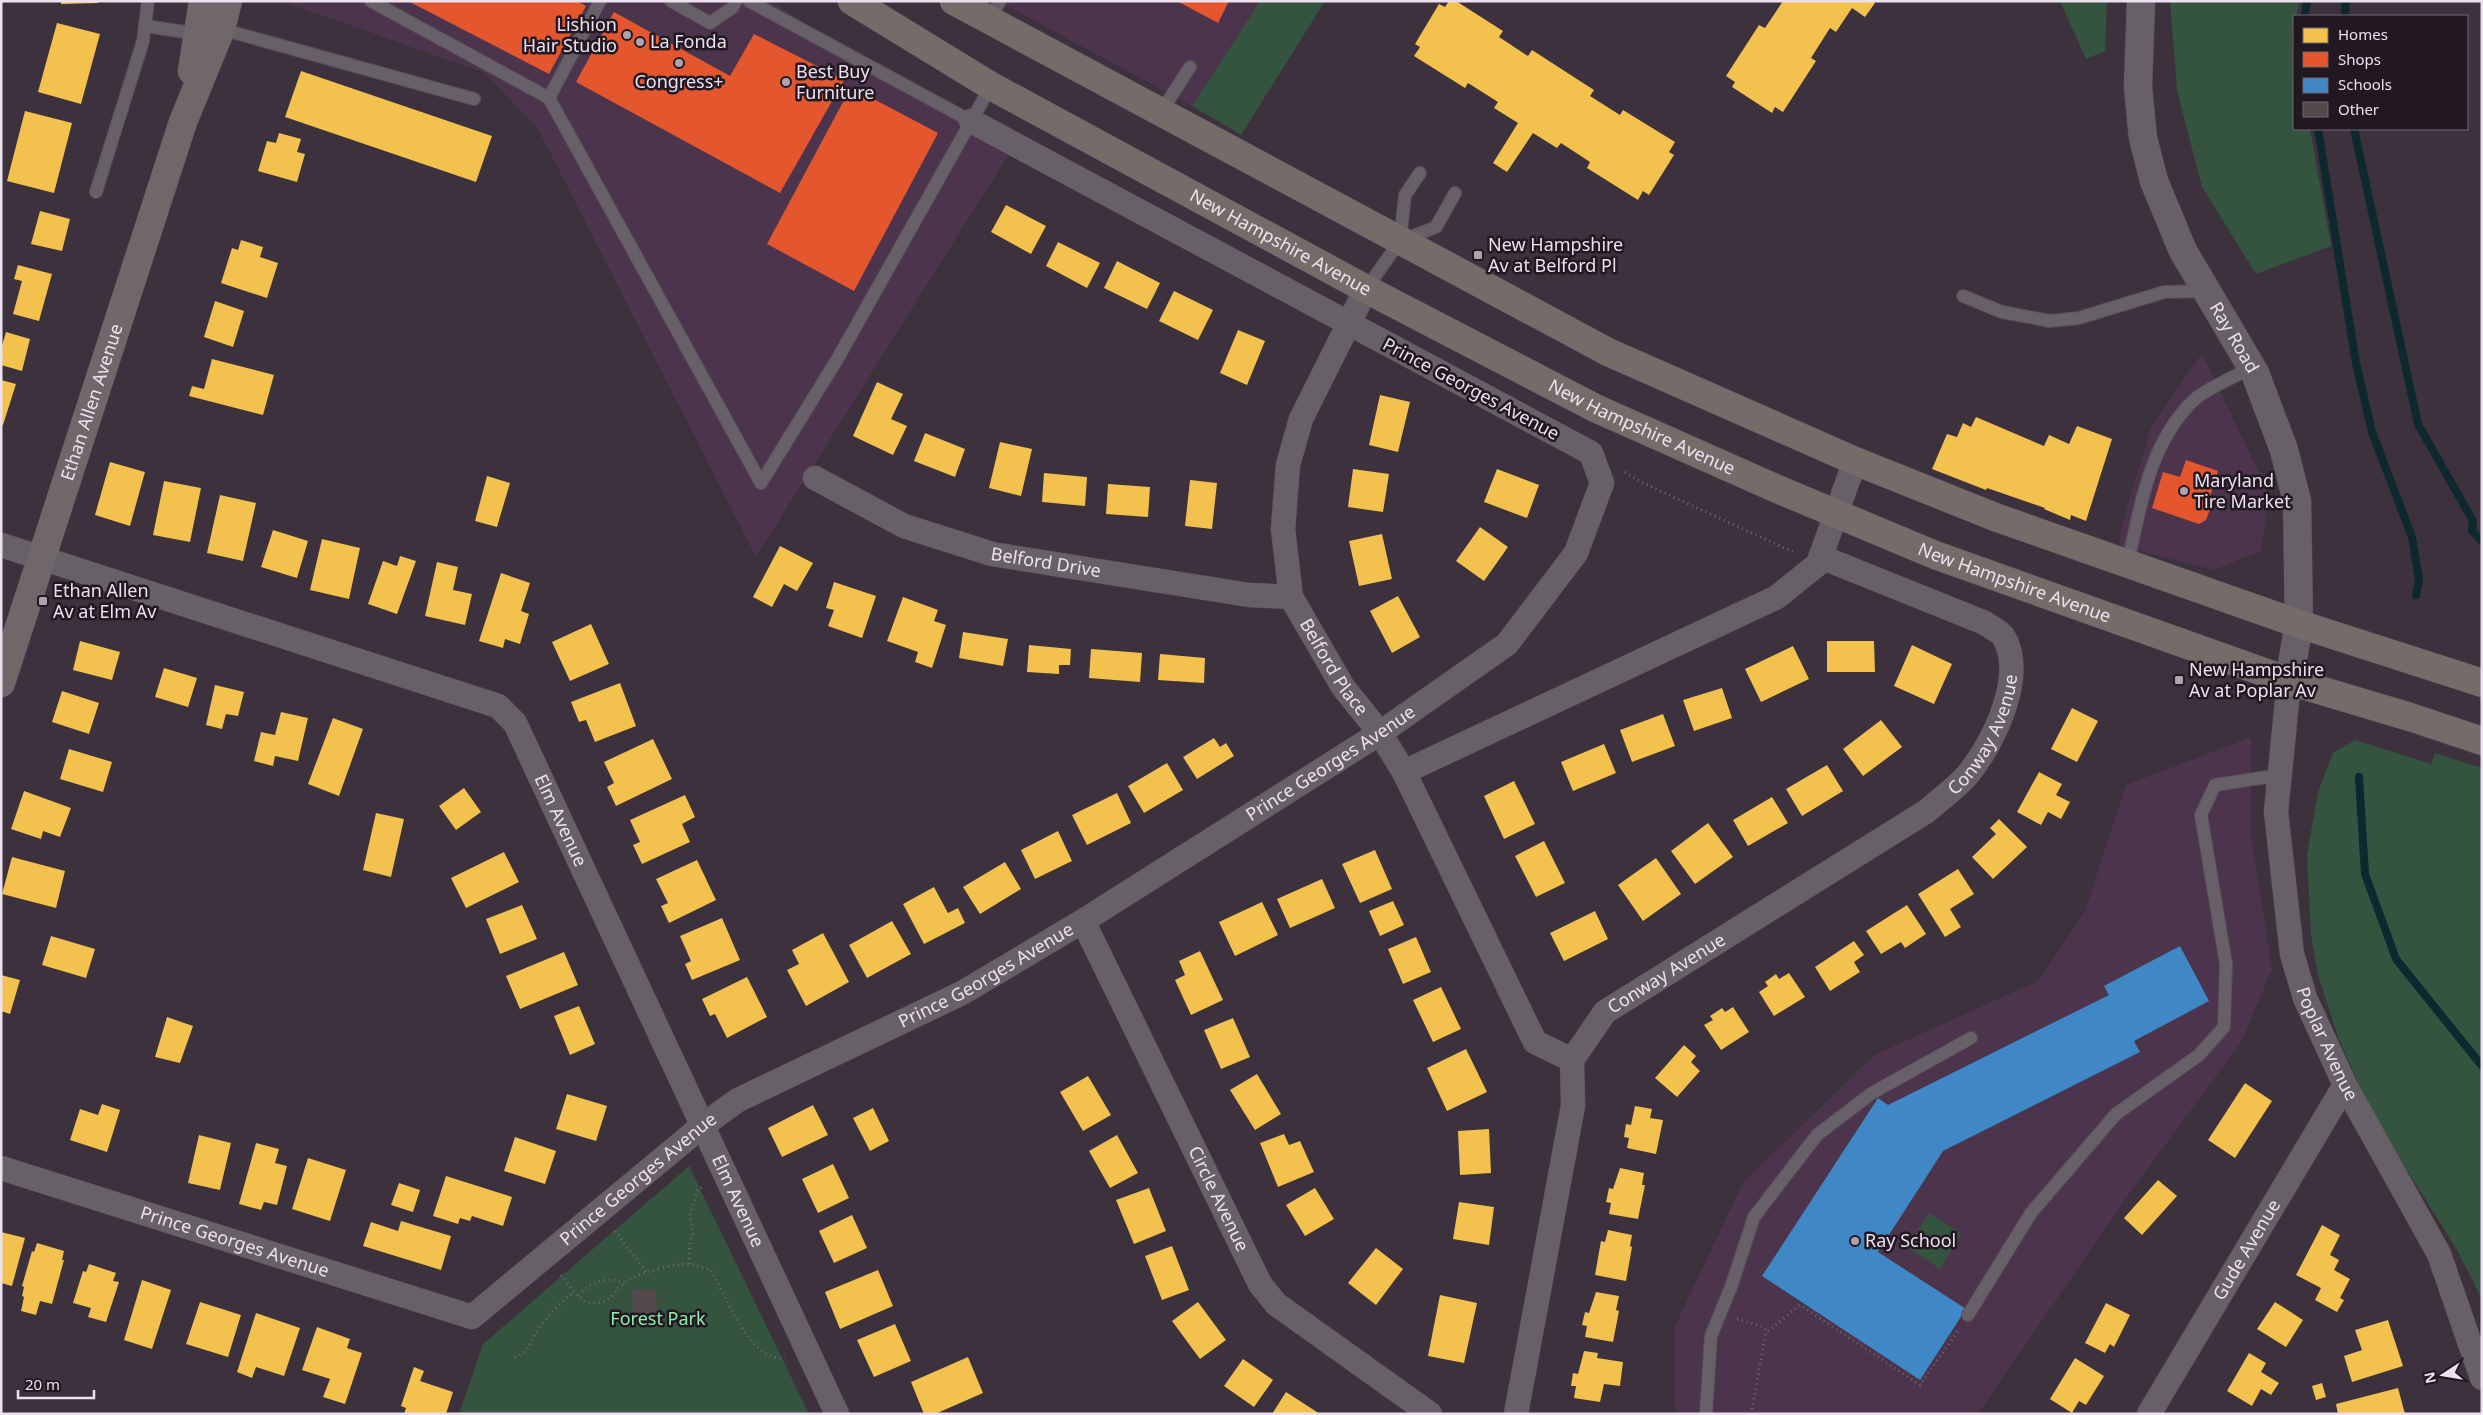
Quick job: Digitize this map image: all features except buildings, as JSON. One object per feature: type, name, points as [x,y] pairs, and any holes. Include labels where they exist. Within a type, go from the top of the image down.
[{"type":"main road","name":"Ethan Allen Avenue","points":[[203,1],[209,31]]},
{"type":"main road","name":"Ethan Allen Avenue","points":[[1,683],[183,122],[209,31],[228,1]]},
{"type":"main road","name":"New Hampshire Avenue","points":[[852,1],[991,86],[1366,289],[1595,408],[1935,555],[2289,681],[2410,717],[2482,741]]},
{"type":"main road","points":[[954,1],[994,10],[1161,112],[1608,352],[1855,461],[1995,516],[2299,624],[2482,684]]},
{"type":"street","name":"Ray Road","points":[[2141,1],[2138,87],[2143,138],[2154,181],[2183,251],[2233,332],[2252,367],[2284,450],[2297,501],[2299,624],[2289,681]]},
{"type":"street","points":[[971,121],[1347,323]]},
{"type":"street","name":"Belford Place","points":[[1366,289],[1347,323],[1301,419],[1288,466],[1283,529],[1291,597],[1343,687],[1380,734],[1404,772],[1535,1042],[1572,1060]]},
{"type":"street","name":"Prince Georges Avenue","points":[[1,1168],[472,1317],[702,1126],[738,1100],[962,993],[1083,921],[1380,734],[1507,644],[1576,553],[1602,483],[1591,453],[1347,323]]},
{"type":"street","points":[[1404,772],[1777,597],[1820,560],[1855,461]]},
{"type":"street","name":"Belford Drive","points":[[815,478],[904,526],[992,554],[1249,595],[1291,597]]},
{"type":"street","name":"Elm Avenue","points":[[1,545],[498,706],[515,723],[836,1414]]},
{"type":"street","name":"Conway Avenue","points":[[1572,1060],[1605,1012],[1927,811],[1969,774],[1996,729],[2012,679],[2012,656],[2002,635],[1985,623],[1820,560]]},
{"type":"street","name":"Poplar Avenue","points":[[2289,681],[2276,812],[2292,954],[2305,998],[2345,1085],[2439,1254],[2482,1378]]},
{"type":"street","name":"Circle Avenue","points":[[1083,921],[1260,1284],[1276,1304],[1430,1414]]},
{"type":"street","points":[[1516,1414],[1574,1106],[1572,1060]]},
{"type":"street","name":"Gude Avenue","points":[[2149,1414],[2345,1085]]},
{"type":"lane","points":[[96,192],[144,41],[148,1]]},
{"type":"lane","points":[[372,1],[548,98],[761,483],[838,358],[991,86]]},
{"type":"lane","points":[[548,98],[600,1]]},
{"type":"lane","points":[[671,1],[710,22],[732,8],[736,1]]},
{"type":"lane","points":[[750,1],[971,121]]},
{"type":"lane","points":[[146,26],[209,31],[474,99]]},
{"type":"lane","points":[[1161,112],[1190,67]]},
{"type":"lane","points":[[1366,289],[1400,241],[1405,195],[1420,173]]},
{"type":"lane","points":[[1400,241],[1436,227],[1455,193]]},
{"type":"lane","points":[[1964,296],[2002,312],[2050,321],[2079,318],[2164,292],[2206,291]]},
{"type":"lane","points":[[2128,563],[2141,502],[2160,443],[2196,398],[2252,367]]},
{"type":"lane","points":[[1968,1315],[2030,1213],[2116,1114],[2200,1055],[2224,1027],[2226,964],[2201,815],[2215,785],[2280,775]]},
{"type":"lane","points":[[1706,1414],[1711,1336],[1754,1217],[1817,1135],[1872,1092],[1972,1038]]},
{"type":"path","points":[[1591,453],[1643,483],[1820,560]]},
{"type":"path","points":[[689,1264],[690,1240],[693,1233],[690,1215],[698,1189],[726,1178]]},
{"type":"path","points":[[601,1210],[623,1244],[646,1272]]},
{"type":"path","points":[[546,1256],[574,1292],[587,1303],[602,1303],[612,1298],[624,1283],[646,1272],[689,1264],[711,1270],[748,1339],[760,1350],[776,1359],[787,1358],[806,1349]]},
{"type":"path","points":[[578,1295],[592,1284],[603,1280],[624,1283]]},
{"type":"path","points":[[515,1358],[526,1353],[541,1326],[559,1305],[574,1292]]},
{"type":"path","points":[[1751,1414],[1766,1332],[1800,1305],[1920,1385],[1968,1315]]},
{"type":"path","points":[[1719,1314],[1764,1328],[1766,1332]]},
{"type":"shaded area","points":[[281,1],[771,1],[1009,154],[756,557],[538,129],[485,73]]},
{"type":"shaded area","points":[[998,1],[1260,1],[1192,106]]},
{"type":"shaded area","points":[[2202,353],[2269,494],[2261,551],[2214,570],[2120,546],[2121,528],[2151,427]]},
{"type":"shaded area","points":[[2251,737],[2251,833],[2272,969],[2242,1041],[2126,1198],[1978,1414],[1675,1414],[1674,1328],[1743,1183],[1874,1055],[2038,981],[2085,911],[2126,785]]},
{"type":"green space","points":[[1260,1],[1325,1],[1241,135],[1192,106]]},
{"type":"green space","points":[[2060,1],[2107,1],[2105,51],[2086,59]]},
{"type":"green space","points":[[2170,1],[2300,1],[2296,15],[2293,15],[2293,130],[2310,130],[2331,246],[2256,274],[2202,187],[2177,90]]},
{"type":"green space","points":[[2356,740],[2431,764],[2435,753],[2482,768],[2482,1299],[2456,1248],[2388,1140],[2365,1098],[2338,1037],[2318,975],[2311,935],[2307,855],[2318,792],[2333,753]]},
{"type":"green space","name":"Forest Park","points":[[689,1166],[809,1414],[459,1414],[483,1344]]},
{"type":"green space","points":[[1929,1213],[1962,1234],[1940,1269],[1907,1247]]},
{"type":"waterway","points":[[2305,15],[2307,1]]},
{"type":"waterway","points":[[2345,15],[2346,1]]},
{"type":"waterway","points":[[2318,130],[2356,363],[2372,432],[2412,537],[2419,580],[2416,595]]},
{"type":"waterway","points":[[2354,130],[2418,424],[2473,521],[2472,531],[2482,541]]},
{"type":"waterway","points":[[2359,777],[2365,874],[2396,959],[2482,1066]]},
{"type":"place","name":"Lishion Hair Studio","points":[[627,35]]},
{"type":"place","name":"La Fonda","points":[[640,42]]},
{"type":"place","name":"Congress+","points":[[679,63]]},
{"type":"place","name":"Best Buy Furniture","points":[[786,82]]},
{"type":"place","name":"New Hampshire Av at Belford Pl","points":[[1478,255]]},
{"type":"place","name":"Maryland Tire Market","points":[[2184,491]]},
{"type":"place","name":"Ethan Allen Av at Elm Av","points":[[43,601]]},
{"type":"place","name":"New Hampshire Av at Poplar Av","points":[[2179,680]]},
{"type":"place","name":"Ray School","points":[[1855,1241]]}]
